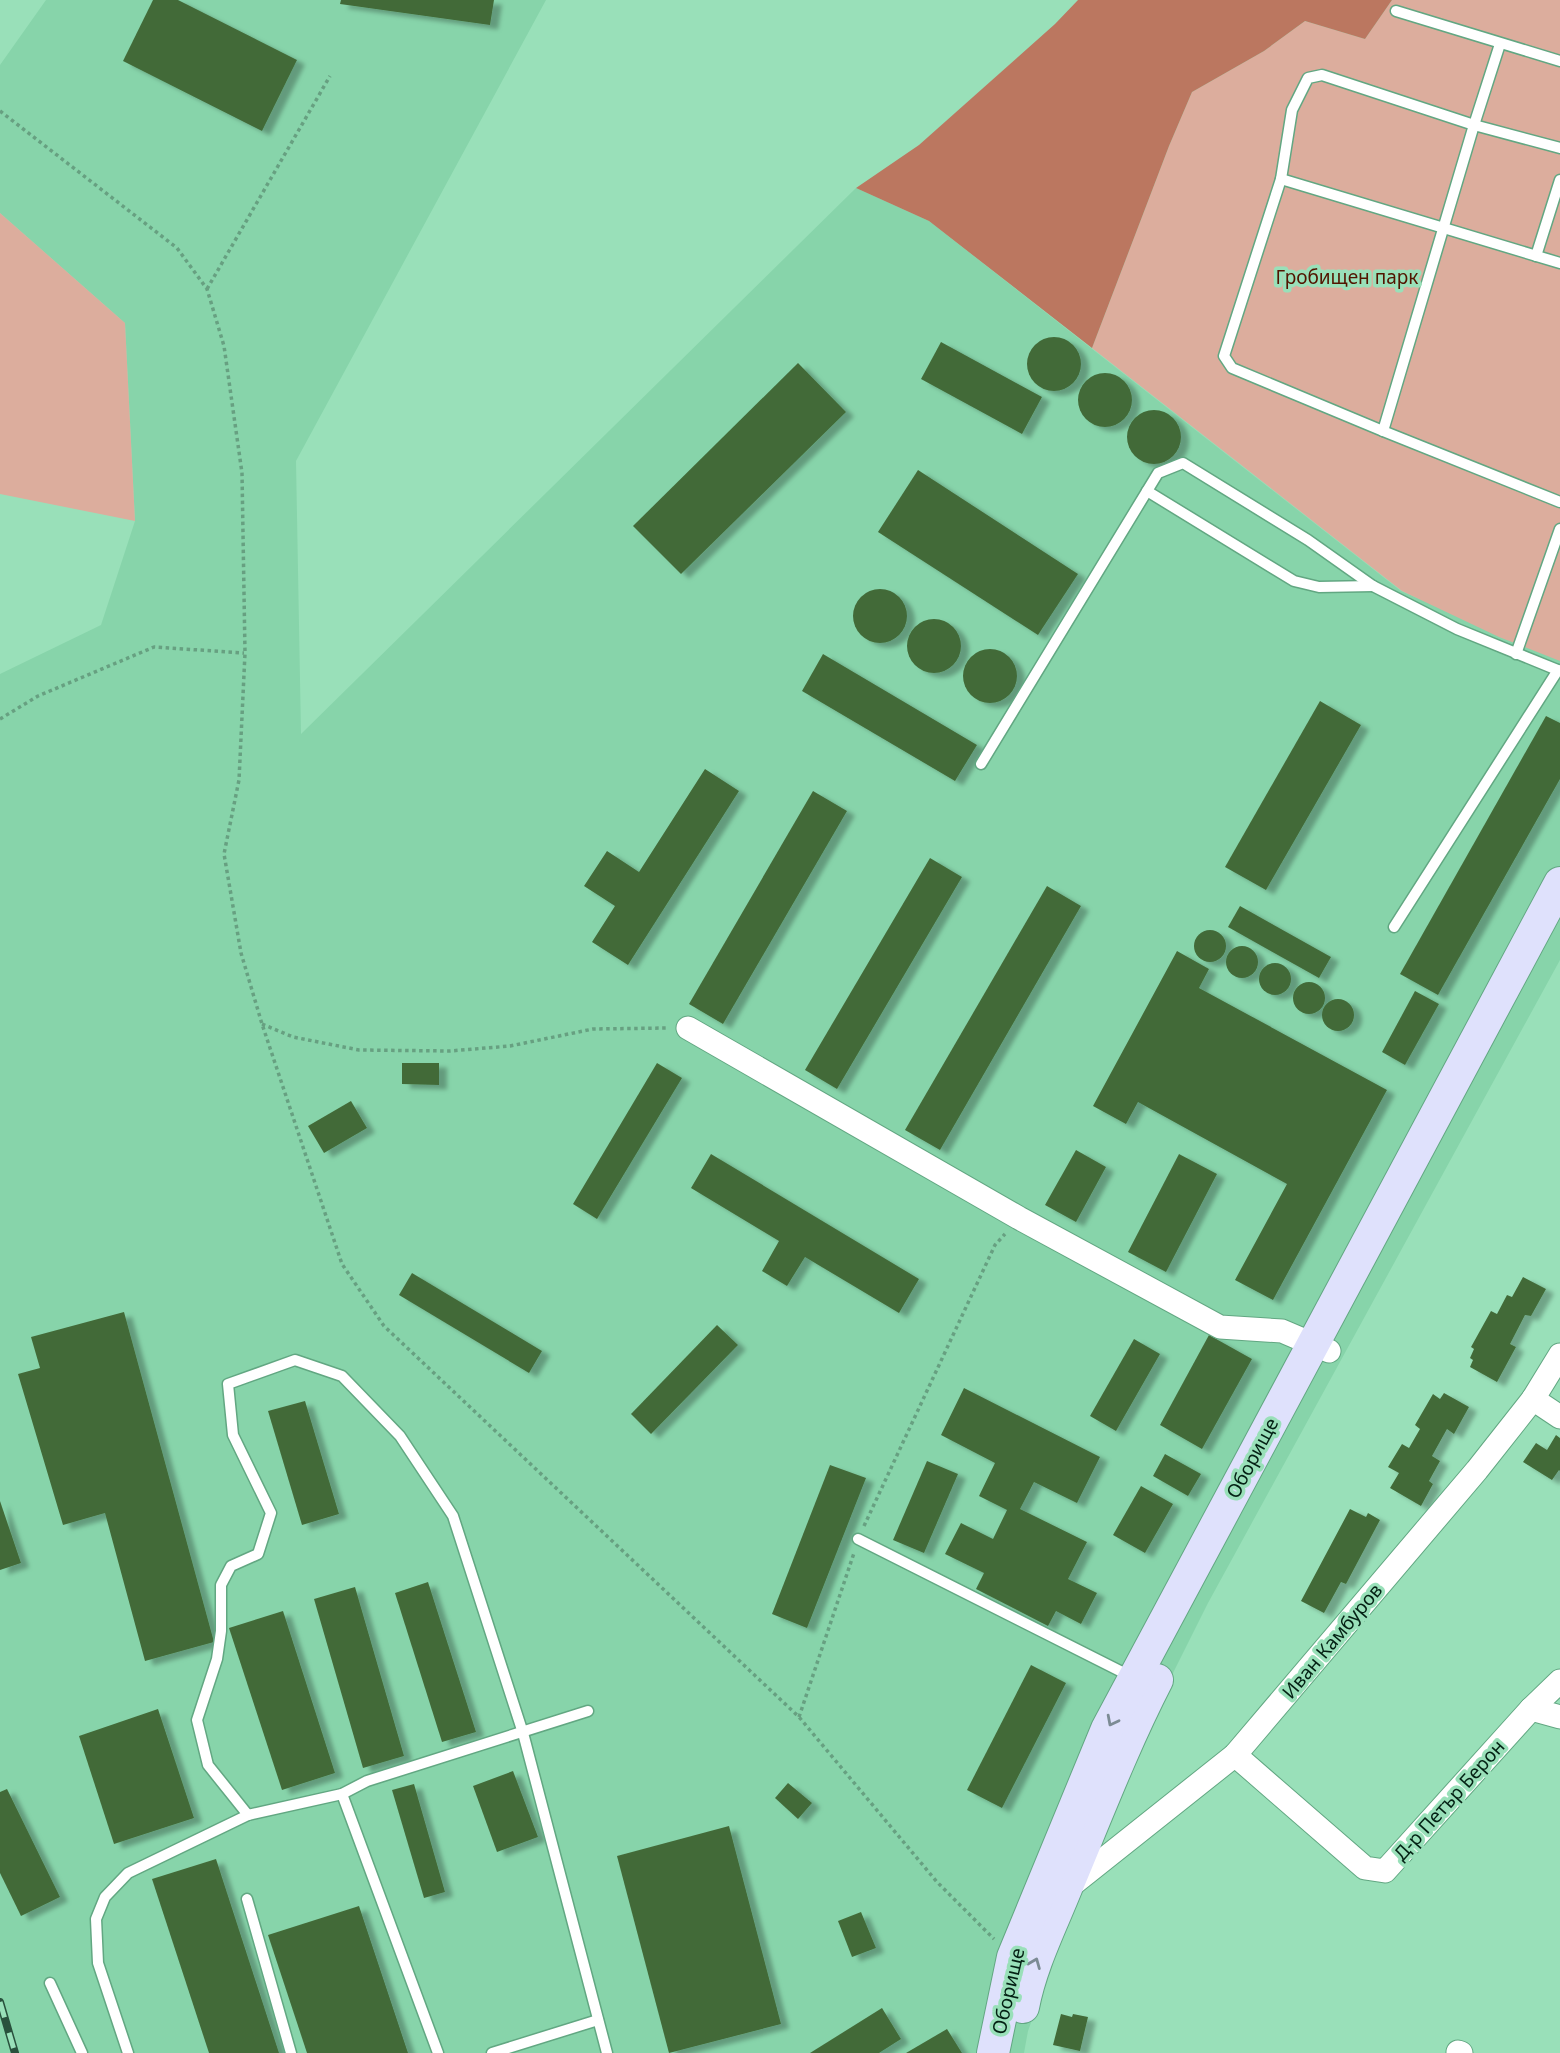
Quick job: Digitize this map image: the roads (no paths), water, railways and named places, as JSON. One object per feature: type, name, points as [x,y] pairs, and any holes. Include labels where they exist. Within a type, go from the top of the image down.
[{"type":"main road","name":"Оборище","points":[[1014,2053],[1033,1968],[1141,1711],[1321,1348],[1560,883]]},
{"type":"main road","name":"Оборище","points":[[993,2053],[1013,1957],[1107,1728],[1560,924]]},
{"type":"street","points":[[688,1028],[1019,1217],[1220,1327],[1282,1331],[1321,1348]]},
{"type":"street","name":"Иван Камбуров","points":[[1066,1889],[1235,1755],[1477,1470],[1532,1399],[1560,1355]]},
{"type":"street","points":[[1532,1399],[1560,1417]]},
{"type":"street","name":"Д-р Петър Берон","points":[[1235,1755],[1365,1868],[1385,1871],[1531,1709],[1560,1681]]},
{"type":"street","points":[[1531,1709],[1560,1717]]},
{"type":"lane","points":[[1396,11],[1560,61]]},
{"type":"lane","points":[[1383,431],[1500,44]]},
{"type":"lane","points":[[1560,148],[1474,125],[1322,75],[1308,78],[1292,110],[1281,179],[1224,356],[1233,368],[1560,502]]},
{"type":"lane","points":[[1281,179],[1560,263]]},
{"type":"lane","points":[[1536,256],[1560,180]]},
{"type":"lane","points":[[981,764],[1157,474],[1183,463],[1308,540],[1373,586],[1457,629],[1559,671],[1394,927]]},
{"type":"lane","points":[[1147,491],[1294,581],[1319,587],[1373,586]]},
{"type":"lane","points":[[1516,654],[1560,529]]},
{"type":"lane","points":[[248,1815],[208,1765],[197,1720],[217,1659],[221,1631],[221,1585],[231,1566],[258,1554],[271,1513],[233,1435],[228,1384],[295,1360],[342,1376],[400,1436],[453,1516],[523,1733],[607,2053]]},
{"type":"lane","points":[[858,1539],[1134,1679]]},
{"type":"lane","points":[[128,2053],[98,1963],[96,1919],[106,1897],[128,1873],[248,1815],[342,1794],[367,1781],[588,1711]]},
{"type":"lane","points":[[342,1794],[438,2053]]},
{"type":"lane","points":[[247,1899],[291,2053]]},
{"type":"lane","points":[[50,1983],[82,2053]]},
{"type":"lane","points":[[492,2053],[598,2020]]},
{"type":"railway","points":[[0,2002],[15,2053]]},
{"type":"park label","name":"Гробищен парк","points":[[1347,277]]}]
